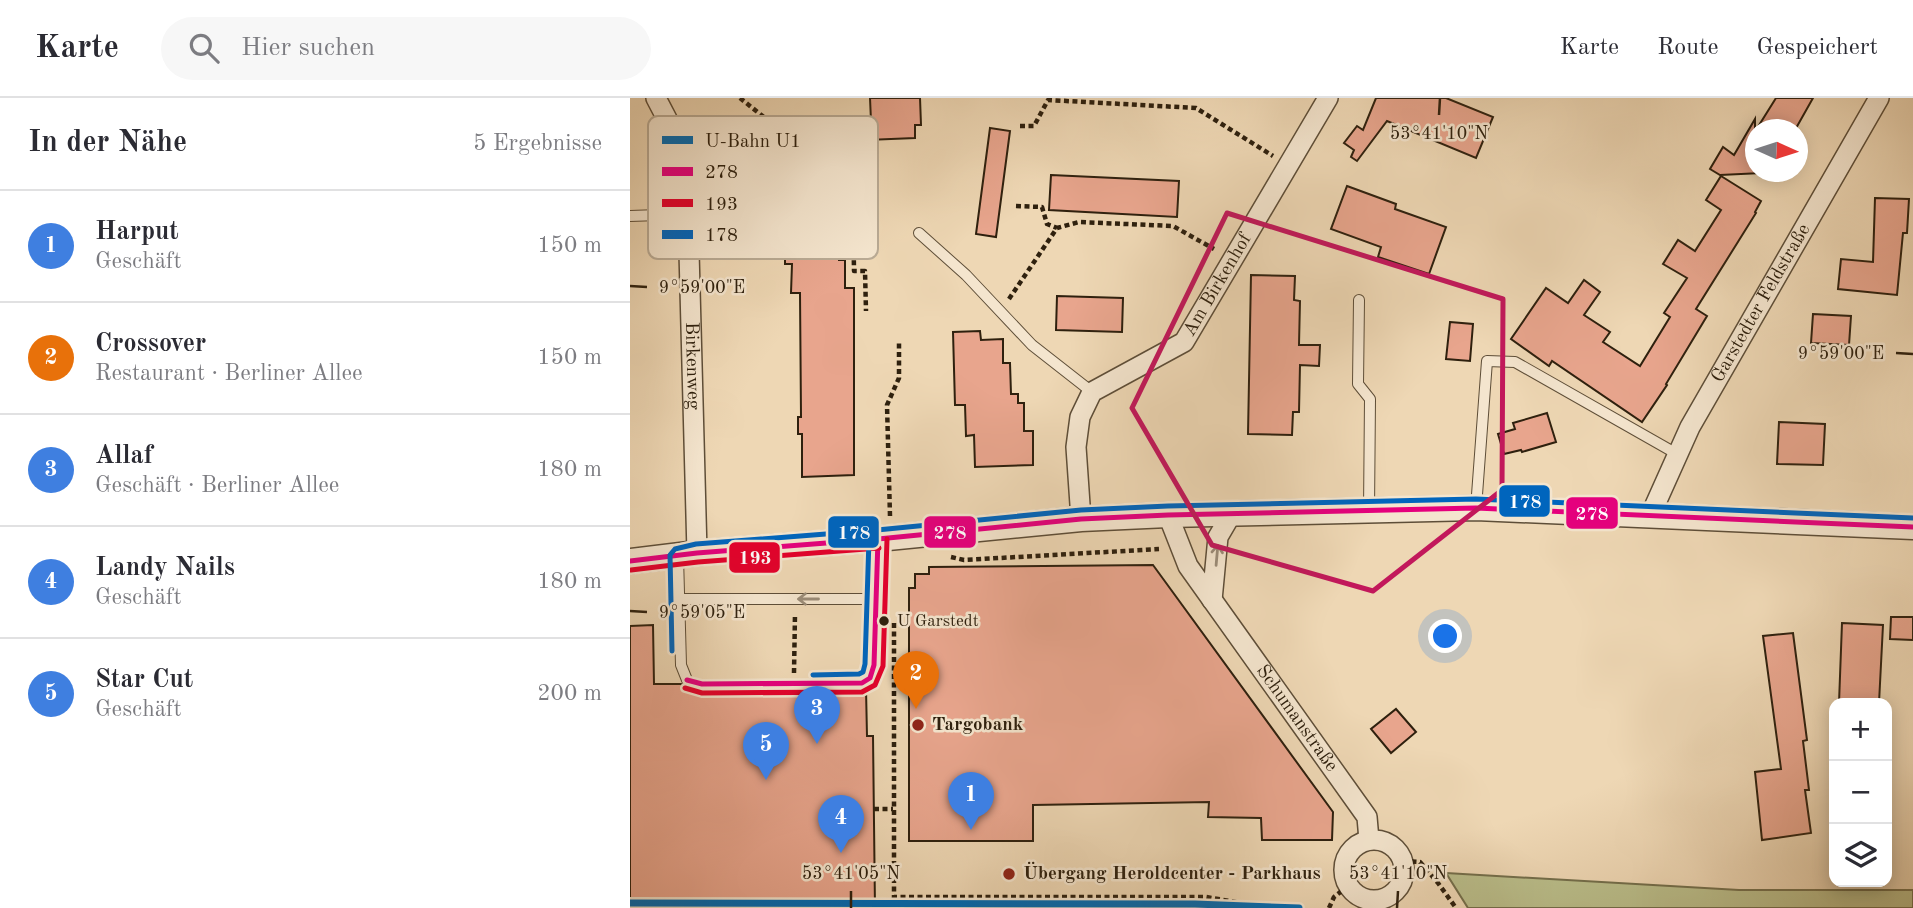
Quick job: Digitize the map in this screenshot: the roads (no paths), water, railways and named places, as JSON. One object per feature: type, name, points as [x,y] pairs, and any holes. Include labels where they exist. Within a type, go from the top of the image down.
[{"type":"street","name":"Birkenweg","points":[[656,98],[665,116]]},
{"type":"street","name":"Am Birkenhof","points":[[1093,392],[1184,342],[1328,98]]},
{"type":"street","name":"Garstedter Feldstraße","points":[[1651,514],[1690,427],[1879,98]]},
{"type":"street","name":"Birkenweg","points":[[688,259],[688,555]]},
{"type":"street","points":[[1082,519],[1076,447],[1080,417],[1093,392]]},
{"type":"street","points":[[630,562],[1082,519],[1232,513],[1476,508],[1913,527]]},
{"type":"street","points":[[1212,600],[1218,537],[1232,513]]},
{"type":"street","name":"Schumanstraße","points":[[1168,515],[1188,566],[1367,817],[1369,840]]},
{"type":"street","points":[[1369,840],[1383,841],[1396,849],[1403,861],[1404,876],[1398,889],[1386,898],[1373,900],[1359,896],[1348,886],[1344,872],[1347,858],[1356,846],[1369,840]]},
{"type":"lane","points":[[630,216],[648,215]]},
{"type":"lane","points":[[919,233],[966,275],[1031,345],[1093,392]]},
{"type":"lane","points":[[1359,300],[1358,384],[1370,399],[1369,510]]},
{"type":"lane","points":[[1476,508],[1487,361],[1515,362],[1677,454]]},
{"type":"lane","points":[[862,683],[870,678],[874,665],[876,599],[884,538]]},
{"type":"lane","points":[[687,680],[681,665],[679,599],[688,555]]},
{"type":"lane","points":[[679,599],[876,599]]},
{"type":"metro line","name":"U1","points":[[630,903],[1195,904],[1299,908]]},
{"type":"place","name":"U Garstedt","points":[[884,621]]},
{"type":"place","name":"Crossover","points":[[916,709]]},
{"type":"place","name":"Targobank","points":[[918,725]]},
{"type":"place","name":"Allaf","points":[[817,744]]},
{"type":"place","name":"Star Cut","points":[[766,780]]},
{"type":"place","name":"Harput","points":[[971,830]]},
{"type":"place","name":"Landy Nails","points":[[841,853]]},
{"type":"place","name":"Übergang Heroldcenter - Parkhaus","points":[[1009,874]]}]
